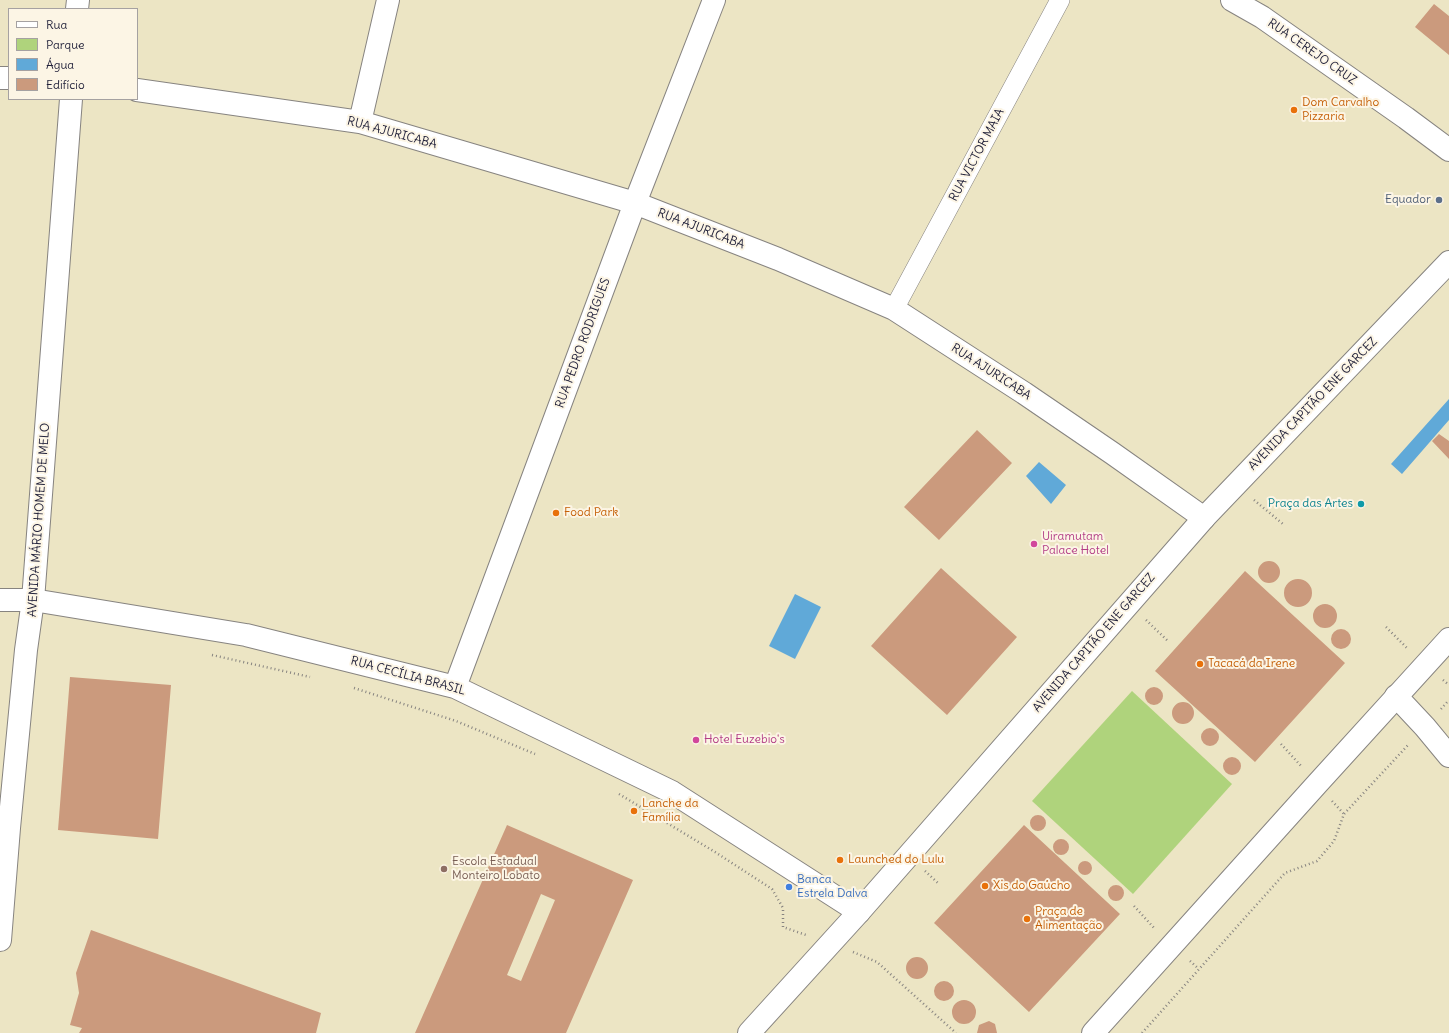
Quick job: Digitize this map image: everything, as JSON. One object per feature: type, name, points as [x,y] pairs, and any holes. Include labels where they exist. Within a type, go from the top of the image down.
[{"type":"street","points":[[360,122],[388,0]]},
{"type":"street","name":"RUA PEDRO RODRIGUES","points":[[455,686],[635,204],[714,0]]},
{"type":"street","name":"RUA VICTOR MAIA","points":[[894,309],[1060,0]]},
{"type":"street","name":"RUA CEREJO CRUZ","points":[[1232,0],[1275,26],[1449,150]]},
{"type":"street","name":"RUA AJURICABA","points":[[138,90],[360,122],[635,204],[778,260],[894,309],[1106,448],[1204,518]]},
{"type":"street","name":"AVENIDA MÁRIO HOMEM DE MELO","points":[[0,940],[26,650],[33,600],[70,100]]},
{"type":"street","name":"AVENIDA CAPITÃO ENE GARCEZ","points":[[749,1033],[831,944],[1204,518],[1449,262]]},
{"type":"street","name":"RUA CECÍLIA BRASIL","points":[[0,600],[33,600],[246,635],[455,686],[672,792],[859,912]]},
{"type":"street","points":[[1093,1033],[1449,639]]},
{"type":"street","points":[[1396,696],[1425,727],[1449,756]]},
{"type":"path","points":[[1236,485],[1283,524]]},
{"type":"path","points":[[1128,604],[1169,642]]},
{"type":"path","points":[[208,654],[314,678]]},
{"type":"path","points":[[351,687],[456,721],[540,756]]},
{"type":"path","points":[[1142,1033],[1285,873],[1317,860],[1334,841],[1344,814],[1449,700]]},
{"type":"path","points":[[615,792],[715,852],[772,889],[783,908],[783,927],[877,962],[956,1033]]},
{"type":"green space","points":[[1132,691],[1232,784],[1133,894],[1032,801]]},
{"type":"water","points":[[1449,399],[1449,420],[1402,474],[1391,464]]},
{"type":"water","points":[[1039,462],[1066,485],[1051,504],[1026,476]]},
{"type":"water","points":[[795,594],[821,607],[795,659],[769,646]]},
{"type":"building","points":[[1434,4],[1449,16],[1449,55],[1415,27]]},
{"type":"building","points":[[977,430],[1012,463],[939,540],[904,507]]},
{"type":"building","points":[[1439,434],[1449,441],[1449,459],[1432,441]]},
{"type":"building","points":[[1265,561],[1273,561],[1280,568],[1280,576],[1273,583],[1265,583],[1258,576],[1258,568]]},
{"type":"building","points":[[941,568],[1017,637],[947,715],[871,646]]},
{"type":"building","points":[[1245,571],[1345,663],[1255,762],[1155,671]]},
{"type":"building","points":[[1298,579],[1308,583],[1312,593],[1308,603],[1298,607],[1288,603],[1284,593],[1288,583]]},
{"type":"building","points":[[1325,604],[1330,605],[1336,611],[1336,621],[1330,627],[1325,628],[1320,627],[1314,621],[1313,616],[1314,611],[1320,605]]},
{"type":"building","points":[[1341,629],[1348,632],[1351,639],[1348,646],[1341,649],[1334,646],[1331,639],[1334,632]]},
{"type":"building","points":[[70,677],[171,685],[158,839],[58,830]]},
{"type":"building","points":[[1154,687],[1160,690],[1163,696],[1160,702],[1154,705],[1148,702],[1145,696],[1148,690]]},
{"type":"building","points":[[1183,702],[1191,705],[1194,713],[1191,721],[1183,724],[1175,721],[1172,713],[1175,705]]},
{"type":"building","points":[[1210,728],[1216,731],[1219,737],[1216,743],[1210,746],[1204,743],[1201,737],[1204,731]]},
{"type":"building","points":[[1232,757],[1238,760],[1241,766],[1238,772],[1232,775],[1226,772],[1223,766],[1226,760]]},
{"type":"building","points":[[1038,815],[1044,817],[1046,823],[1044,829],[1038,831],[1032,829],[1030,823],[1032,817]]},
{"type":"building","points":[[507,825],[633,880],[566,1033],[415,1033]],"holes":[[[541,894],[555,900],[521,981],[507,975]]]},
{"type":"building","name":"Praça de Alimentação","points":[[1024,825],[1120,914],[1029,1012],[934,923]]},
{"type":"building","points":[[1058,839],[1064,839],[1069,844],[1067,853],[1064,855],[1058,855],[1053,850],[1053,844]]},
{"type":"building","points":[[1082,861],[1088,861],[1092,865],[1092,871],[1088,875],[1082,875],[1078,871],[1078,865]]},
{"type":"building","points":[[1113,885],[1119,885],[1124,890],[1122,899],[1119,901],[1113,901],[1108,896],[1108,890]]},
{"type":"building","points":[[91,930],[321,1013],[316,1033],[79,1033],[82,1028],[70,1025],[79,993],[76,973]]},
{"type":"building","points":[[917,957],[925,960],[928,968],[925,976],[917,979],[909,976],[906,968],[909,960]]},
{"type":"building","points":[[944,981],[951,984],[954,991],[951,998],[944,1001],[937,998],[934,991],[937,984]]},
{"type":"building","points":[[964,1000],[969,1001],[975,1007],[975,1017],[969,1023],[964,1024],[959,1023],[953,1017],[952,1012],[953,1007],[959,1001]]},
{"type":"building","points":[[989,1021],[995,1024],[997,1033],[977,1033],[979,1025]]},
{"type":"place","name":"Dom Carvalho Pizzaria","points":[[1294,110]]},
{"type":"place","name":"Equador","points":[[1439,200]]},
{"type":"place","name":"Praça das Artes","points":[[1361,504]]},
{"type":"place","name":"Food Park","points":[[556,513]]},
{"type":"place","name":"Uiramutam Palace Hotel","points":[[1034,544]]},
{"type":"place","name":"Tacacá da Irene","points":[[1200,664]]},
{"type":"place","name":"Hotel Euzebio's","points":[[696,740]]},
{"type":"place","name":"Lanche da Família","points":[[634,811]]},
{"type":"place","name":"Launched do Lulu","points":[[840,860]]},
{"type":"place","name":"Escola Estadual Monteiro Lobato","points":[[444,869]]},
{"type":"place","name":"Xis do Gaúcho","points":[[985,886]]},
{"type":"place","name":"Banca Estrela Dalva","points":[[789,887]]},
{"type":"place","name":"Praça de Alimentação","points":[[1027,919]]}]
